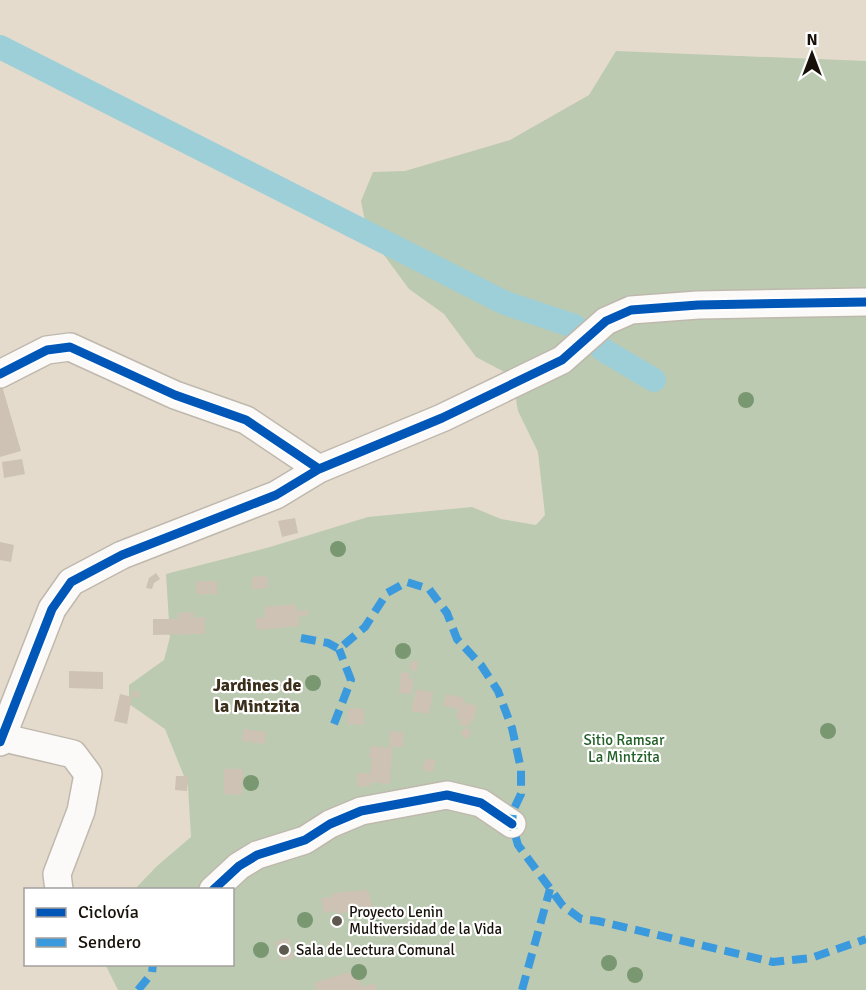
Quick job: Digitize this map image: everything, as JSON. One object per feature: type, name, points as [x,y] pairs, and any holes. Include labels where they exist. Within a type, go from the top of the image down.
[{"type":"street","points":[[59,888],[57,874],[81,812],[88,774],[73,754],[1,739],[52,609],[71,582],[122,555],[276,495],[319,469],[442,418],[562,360],[606,321],[631,310],[698,305],[866,302]]},
{"type":"street","points":[[0,374],[47,350],[70,347],[92,354],[175,395],[246,420],[319,469]]},
{"type":"street","points":[[215,888],[239,866],[257,855],[305,840],[330,824],[361,811],[447,795],[481,803],[512,824]]},
{"type":"green space","name":"Sitio Ramsar La Mintzita","points":[[616,51],[866,61],[866,990],[118,990],[106,966],[234,966],[234,888],[136,888],[157,866],[191,837],[188,786],[165,729],[129,704],[129,685],[164,660],[170,637],[166,574],[270,547],[368,517],[472,507],[501,519],[536,525],[545,515],[538,452],[518,411],[512,376],[476,357],[444,314],[409,289],[367,232],[361,201],[373,172],[405,171],[510,140],[589,95]]},
{"type":"building","points":[[2,386],[21,451],[0,457],[0,387]]},
{"type":"building","points":[[22,459],[25,474],[4,478],[2,462]]},
{"type":"building","points":[[295,518],[298,533],[282,537],[278,521]]},
{"type":"building","points":[[0,542],[14,545],[11,562],[0,560]]},
{"type":"building","points":[[156,573],[160,579],[154,583],[152,589],[146,588],[149,578]]},
{"type":"building","points":[[267,576],[268,588],[252,589],[252,577]]},
{"type":"building","points":[[196,581],[217,581],[218,594],[196,594]]},
{"type":"building","points":[[296,604],[297,611],[308,610],[309,615],[298,617],[299,626],[257,630],[256,618],[265,617],[264,607]]},
{"type":"building","points":[[194,612],[194,618],[205,617],[205,634],[153,635],[153,619],[178,619],[178,613]]},
{"type":"building","points":[[411,661],[418,662],[417,671],[410,670]]},
{"type":"building","points":[[69,671],[103,672],[103,689],[69,688]]},
{"type":"building","points":[[401,672],[410,673],[409,678],[413,679],[412,694],[399,693]]},
{"type":"building","points":[[416,689],[433,692],[429,714],[411,711]]},
{"type":"building","points":[[132,691],[140,692],[139,698],[132,697]]},
{"type":"building","points":[[120,694],[132,697],[127,724],[114,721]]},
{"type":"building","points":[[446,694],[464,698],[463,702],[477,706],[473,722],[470,721],[469,727],[459,724],[460,719],[456,718],[458,709],[443,706]]},
{"type":"building","points":[[348,708],[364,709],[364,725],[347,724]]},
{"type":"building","points":[[466,727],[472,733],[466,739],[460,733]]},
{"type":"building","points":[[244,729],[266,732],[265,744],[242,741]]},
{"type":"building","points":[[390,731],[404,732],[403,747],[389,747]]},
{"type":"building","points":[[371,746],[392,748],[390,784],[370,782]]},
{"type":"building","points":[[426,758],[436,761],[432,773],[422,769]]},
{"type":"building","points":[[224,769],[243,769],[242,795],[224,794]]},
{"type":"building","points":[[357,773],[370,773],[370,787],[357,786]]},
{"type":"building","points":[[176,776],[188,776],[187,791],[175,790]]},
{"type":"building","points":[[368,890],[373,908],[337,914],[337,911],[324,913],[321,898],[332,897],[332,893]]},
{"type":"building","name":"Sala de Lectura Comunal","points":[[289,938],[294,958],[280,961],[275,942]]},
{"type":"building","points":[[335,940],[338,949],[330,952],[327,943]]},
{"type":"building","points":[[356,970],[362,987],[375,983],[377,990],[316,990],[314,983]]},
{"type":"waterway","points":[[0,47],[505,303],[574,326],[605,351],[654,380]]},
{"type":"marked path","points":[[301,638],[328,643],[339,649],[365,627],[387,593],[407,582],[429,589],[447,613],[457,639],[481,665],[498,691],[512,728],[521,769],[521,794],[513,811],[512,824],[518,845],[563,906],[581,919],[773,962],[811,958],[866,939]]},
{"type":"marked path","points":[[334,724],[351,680],[339,649]]},
{"type":"marked path","points":[[522,990],[550,889]]},
{"type":"marked path","points":[[138,990],[152,973],[153,966]]},
{"type":"cycle path","points":[[0,742],[52,609],[71,582],[122,555],[276,495],[319,469],[442,418],[562,360],[606,321],[631,310],[698,305],[866,302]]},
{"type":"cycle path","points":[[0,374],[47,350],[70,347],[175,395],[246,420],[319,469]]},
{"type":"cycle path","points":[[215,888],[239,866],[257,855],[305,840],[330,824],[361,811],[447,795],[481,803],[512,824]]},
{"type":"place","name":"Proyecto Lenin Multiversidad de la Vida","points":[[337,921]]},
{"type":"place","name":"Sala de Lectura Comunal","points":[[284,950]]},
{"type":"district","name":"Jardines de la Mintzita","points":[[257,695]]}]
